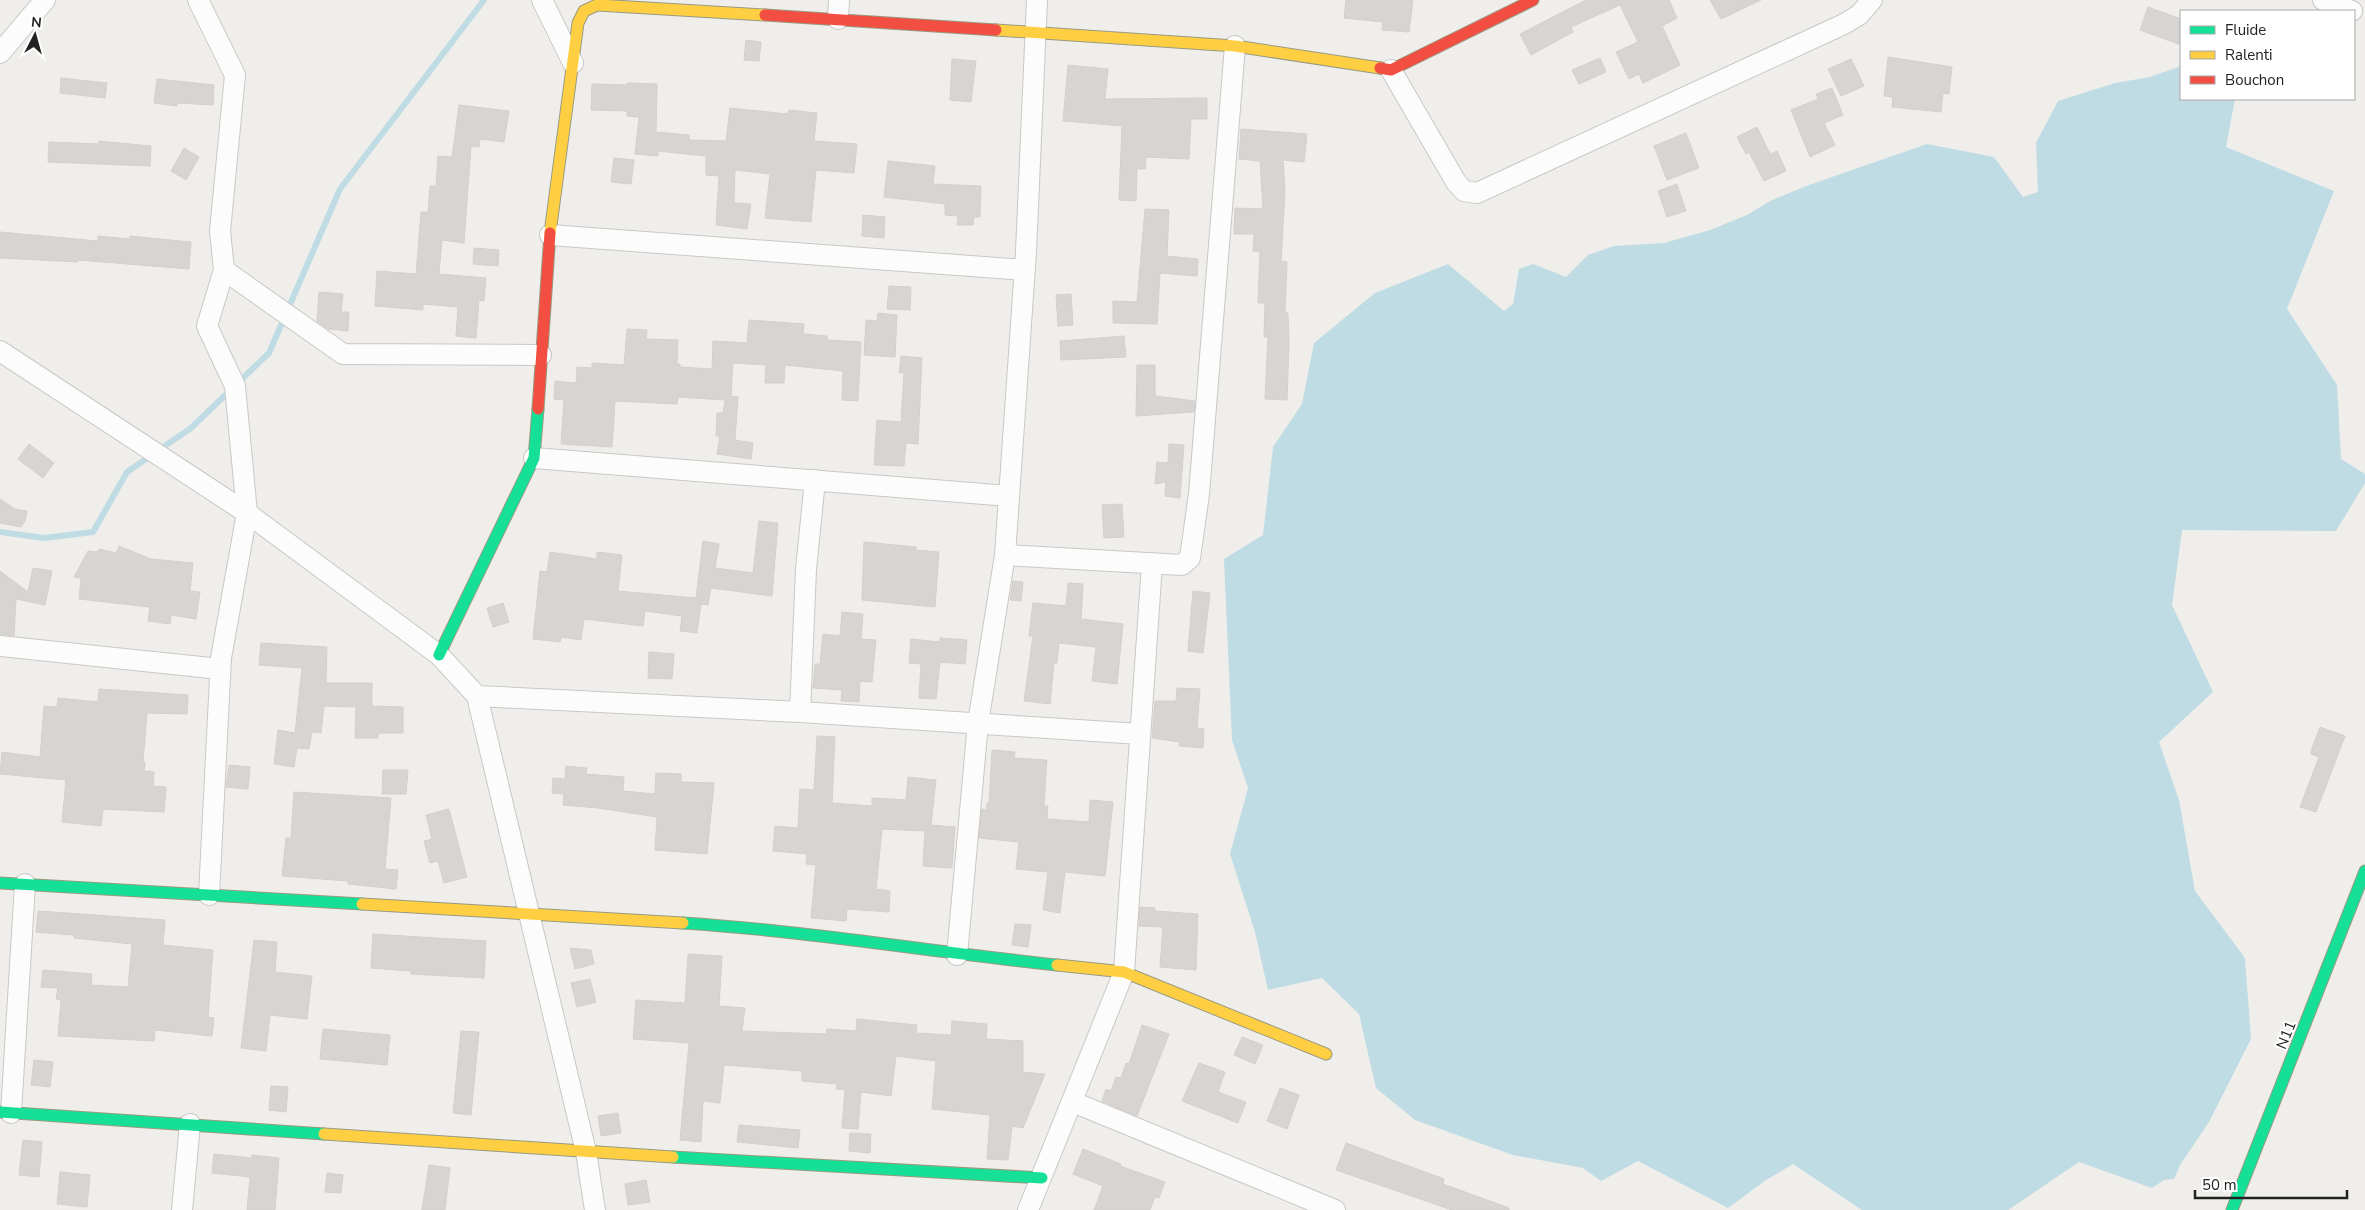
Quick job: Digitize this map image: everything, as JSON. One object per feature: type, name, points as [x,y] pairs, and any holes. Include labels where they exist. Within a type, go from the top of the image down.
[{"type":"street","points":[[1,50],[45,0]]},
{"type":"street","points":[[198,0],[235,76],[220,231],[224,270],[207,326],[235,386],[247,513],[220,669],[210,895]]},
{"type":"street","points":[[542,0],[572,63]]},
{"type":"street","points":[[957,955],[978,723],[1005,555],[1010,496],[1025,270],[1037,0]]},
{"type":"street","points":[[439,655],[534,458],[550,235],[572,63],[580,14],[587,8],[596,5],[839,10],[1035,33],[1235,46],[1391,70],[1532,0]]},
{"type":"street","points":[[1391,70],[1456,182],[1464,191],[1477,193],[1844,24],[1859,15],[1872,0]]},
{"type":"street","points":[[2323,0],[2348,10]]},
{"type":"street","points":[[1005,555],[1182,565],[1190,558],[1235,46]]},
{"type":"street","points":[[550,235],[1025,270]]},
{"type":"street","points":[[224,270],[344,354],[540,355]]},
{"type":"street","points":[[0,351],[247,513],[439,655],[477,696],[586,1152],[595,1210]]},
{"type":"street","points":[[534,458],[1010,496]]},
{"type":"street","points":[[800,712],[806,569],[815,480]]},
{"type":"street","points":[[1028,1210],[1124,972],[1152,564]]},
{"type":"street","points":[[0,646],[220,669]]},
{"type":"street","points":[[477,696],[800,712],[1140,734]]},
{"type":"street","name":"N11","points":[[2232,1210],[2365,870]]},
{"type":"street","points":[[0,883],[760,928],[957,955],[1124,972],[1326,1054]]},
{"type":"street","points":[[25,884],[6,1112],[586,1152],[1042,1178]]},
{"type":"street","points":[[1073,1102],[1335,1210]]},
{"type":"street","points":[[182,1210],[190,1124]]},
{"type":"water","points":[[2180,66],[2180,100],[2235,100],[2226,147],[2334,191],[2287,309],[2337,385],[2341,459],[2365,474],[2365,483],[2336,531],[2182,530],[2172,605],[2213,692],[2159,742],[2179,800],[2195,891],[2245,958],[2251,1039],[2209,1122],[2180,1165],[2174,1179],[2164,1180],[2152,1188],[2079,1162],[2008,1210],[1862,1210],[1793,1164],[1766,1180],[1728,1208],[1638,1161],[1601,1181],[1583,1168],[1513,1155],[1415,1120],[1376,1088],[1359,1014],[1322,978],[1268,990],[1255,932],[1230,854],[1248,788],[1232,740],[1224,559],[1263,535],[1273,447],[1302,404],[1314,343],[1375,293],[1448,264],[1504,311],[1513,304],[1519,269],[1533,264],[1566,277],[1588,255],[1614,246],[1664,243],[1710,230],[1747,215],[1772,200],[1809,185],[1927,144],[1994,157],[2023,197],[2038,192],[2036,143],[2058,101],[2115,83],[2150,77]]},
{"type":"building","points":[[1346,0],[1413,0],[1409,32],[1382,30],[1383,22],[1344,18]]},
{"type":"building","points":[[1586,0],[1669,0],[1677,18],[1662,26],[1680,65],[1643,83],[1639,74],[1629,79],[1616,52],[1638,42],[1620,5],[1571,27],[1573,32],[1531,55],[1520,34]]},
{"type":"building","points":[[1710,0],[1761,0],[1721,19]]},
{"type":"building","points":[[2148,7],[2180,19],[2180,45],[2140,30]]},
{"type":"building","points":[[746,40],[761,42],[759,61],[744,60]]},
{"type":"building","points":[[1888,57],[1952,67],[1949,94],[1943,93],[1941,112],[1892,107],[1893,97],[1884,96]]},
{"type":"building","points":[[1600,58],[1606,72],[1579,84],[1572,70]]},
{"type":"building","points":[[952,59],[976,61],[971,102],[950,100]]},
{"type":"building","points":[[1851,59],[1864,86],[1841,96],[1828,69]]},
{"type":"building","points":[[1068,65],[1108,69],[1105,99],[1207,98],[1207,119],[1191,119],[1189,159],[1146,157],[1145,169],[1137,169],[1136,201],[1119,200],[1122,126],[1063,121]]},
{"type":"building","points":[[61,78],[107,83],[105,98],[60,93]]},
{"type":"building","points":[[157,79],[214,85],[213,105],[177,103],[177,106],[154,103]]},
{"type":"building","points":[[627,83],[657,84],[656,132],[689,135],[689,140],[726,141],[730,108],[788,114],[789,110],[817,113],[814,141],[857,144],[854,173],[816,170],[811,222],[765,218],[770,174],[735,170],[734,203],[751,204],[747,229],[716,225],[719,176],[706,175],[706,156],[658,151],[658,156],[635,154],[639,117],[627,116],[627,111],[591,110],[592,84],[627,85]]},
{"type":"building","points":[[1832,88],[1843,115],[1824,123],[1835,145],[1810,157],[1791,110],[1818,99],[1816,94]]},
{"type":"building","points":[[459,105],[509,111],[504,142],[480,139],[479,147],[471,146],[464,243],[442,240],[439,274],[486,278],[484,301],[479,300],[476,338],[456,336],[458,307],[423,304],[423,310],[375,306],[377,271],[416,274],[421,212],[428,212],[430,186],[436,186],[438,156],[452,157]]},
{"type":"building","points":[[1757,127],[1770,154],[1777,151],[1786,171],[1764,181],[1749,152],[1746,154],[1737,137]]},
{"type":"building","points":[[1241,129],[1307,134],[1304,162],[1283,160],[1285,192],[1281,261],[1287,262],[1285,313],[1288,313],[1289,343],[1287,400],[1265,399],[1268,337],[1264,337],[1265,303],[1258,303],[1260,252],[1253,251],[1254,234],[1234,234],[1235,208],[1263,209],[1260,161],[1239,159]]},
{"type":"building","points":[[1686,133],[1699,168],[1667,180],[1654,146]]},
{"type":"building","points":[[99,141],[151,146],[150,166],[48,162],[49,142],[99,144]]},
{"type":"building","points":[[184,148],[199,157],[186,180],[171,171]]},
{"type":"building","points":[[614,158],[634,160],[631,184],[611,182]]},
{"type":"building","points":[[888,161],[935,166],[933,184],[981,186],[980,217],[974,217],[973,225],[957,225],[958,216],[945,215],[945,204],[884,197]]},
{"type":"building","points":[[1677,184],[1686,211],[1667,217],[1658,191]]},
{"type":"building","points":[[1145,209],[1169,210],[1167,256],[1198,259],[1197,276],[1160,273],[1157,324],[1113,323],[1113,301],[1137,302]]},
{"type":"building","points":[[863,215],[885,217],[884,238],[862,236]]},
{"type":"building","points":[[0,232],[98,241],[98,236],[130,239],[130,236],[191,242],[189,269],[78,260],[78,262],[0,258]]},
{"type":"building","points":[[474,248],[499,250],[498,266],[473,264]]},
{"type":"building","points":[[889,286],[911,287],[910,310],[887,309]]},
{"type":"building","points":[[319,292],[343,294],[341,312],[349,312],[348,331],[328,329],[317,321]]},
{"type":"building","points":[[1071,294],[1073,325],[1058,326],[1056,295]]},
{"type":"building","points":[[878,313],[897,315],[895,357],[864,355],[866,320],[877,321]]},
{"type":"building","points":[[749,320],[804,324],[803,334],[827,336],[827,340],[861,342],[858,401],[842,400],[843,371],[785,365],[784,383],[765,383],[766,365],[733,363],[731,396],[738,397],[735,440],[753,443],[751,459],[717,454],[720,436],[716,436],[717,413],[723,413],[725,400],[678,397],[677,404],[615,401],[612,447],[561,444],[564,400],[554,399],[555,381],[576,383],[577,367],[592,368],[592,363],[624,365],[627,329],[647,330],[646,339],[678,340],[677,364],[680,364],[680,367],[712,369],[713,341],[747,343]]},
{"type":"building","points":[[1124,336],[1126,357],[1061,360],[1060,341]]},
{"type":"building","points":[[901,356],[922,358],[918,444],[906,443],[904,466],[874,465],[877,420],[901,422],[904,373],[899,373]]},
{"type":"building","points":[[1137,365],[1155,365],[1155,396],[1195,401],[1194,412],[1136,416]]},
{"type":"building","points":[[29,444],[54,463],[43,478],[18,459]]},
{"type":"building","points":[[1169,444],[1184,445],[1180,498],[1165,496],[1166,482],[1155,484],[1157,462],[1168,463]]},
{"type":"building","points":[[0,499],[15,509],[27,511],[25,521],[21,527],[0,523]]},
{"type":"building","points":[[1122,504],[1124,537],[1104,538],[1102,505]]},
{"type":"building","points":[[759,521],[778,523],[772,596],[711,588],[708,605],[701,604],[697,633],[680,631],[682,616],[645,611],[643,626],[584,619],[581,640],[561,637],[560,642],[533,639],[540,571],[547,572],[550,552],[597,559],[597,552],[622,555],[618,591],[696,598],[703,541],[719,544],[715,568],[753,573]]},
{"type":"building","points":[[864,542],[916,547],[916,550],[939,552],[935,607],[862,600]]},
{"type":"building","points":[[119,546],[151,559],[193,563],[190,591],[200,592],[196,619],[171,615],[170,624],[148,621],[150,607],[79,599],[81,578],[74,577],[88,551],[98,552],[99,549],[116,553]]},
{"type":"building","points":[[33,568],[52,571],[45,605],[16,599],[14,636],[0,634],[0,571],[28,592]]},
{"type":"building","points":[[1013,581],[1023,582],[1021,601],[1010,600]]},
{"type":"building","points":[[1068,583],[1083,584],[1081,619],[1123,624],[1117,684],[1092,681],[1096,647],[1059,643],[1057,663],[1054,663],[1050,704],[1024,701],[1033,636],[1029,636],[1033,603],[1066,606]]},
{"type":"building","points":[[1193,591],[1210,593],[1203,653],[1188,651]]},
{"type":"building","points":[[503,603],[509,622],[493,627],[487,608]]},
{"type":"building","points":[[842,612],[863,614],[861,639],[876,640],[872,682],[860,681],[859,702],[841,701],[842,690],[813,688],[815,664],[820,664],[823,634],[840,636]]},
{"type":"building","points":[[940,638],[967,640],[965,664],[940,662],[936,699],[919,698],[921,664],[909,663],[911,639],[940,642]]},
{"type":"building","points":[[261,643],[327,647],[326,683],[372,683],[372,706],[403,707],[403,733],[378,733],[378,738],[355,738],[356,707],[324,706],[321,733],[312,732],[309,749],[297,748],[294,767],[274,764],[278,730],[295,733],[302,668],[259,665]]},
{"type":"building","points":[[649,652],[674,654],[672,679],[648,678]]},
{"type":"building","points":[[1177,688],[1200,689],[1197,728],[1204,729],[1203,748],[1179,746],[1180,742],[1152,738],[1155,701],[1176,701]]},
{"type":"building","points":[[99,689],[188,695],[187,714],[147,713],[144,771],[154,772],[153,786],[166,787],[164,812],[103,809],[101,826],[62,822],[66,780],[0,774],[2,752],[40,757],[44,706],[57,707],[58,698],[98,702]]},
{"type":"building","points":[[2320,727],[2345,736],[2316,812],[2300,807],[2319,757],[2311,754],[2311,751]]},
{"type":"building","points":[[817,736],[835,737],[832,803],[872,806],[872,798],[906,800],[908,777],[936,780],[931,825],[955,827],[952,868],[923,866],[925,831],[882,829],[876,889],[890,891],[889,912],[847,909],[846,921],[811,918],[816,865],[806,864],[807,854],[773,851],[775,826],[798,828],[800,789],[814,790]]},
{"type":"building","points":[[992,750],[1015,752],[1014,758],[1047,760],[1044,806],[1048,806],[1047,819],[1089,822],[1090,800],[1113,802],[1105,876],[1065,872],[1060,913],[1043,910],[1048,872],[1016,869],[1019,842],[979,838],[982,809],[986,810],[987,803],[989,803]]},
{"type":"building","points":[[229,765],[250,767],[248,789],[226,787]]},
{"type":"building","points":[[566,766],[587,768],[586,774],[624,777],[623,791],[655,794],[656,773],[681,774],[681,782],[714,783],[707,854],[655,850],[657,817],[563,805],[564,794],[552,793],[553,778],[565,779]]},
{"type":"building","points":[[383,770],[408,770],[406,794],[382,794]]},
{"type":"building","points":[[294,792],[391,798],[385,869],[398,870],[396,889],[348,884],[348,881],[282,876],[286,838],[291,838]]},
{"type":"building","points":[[449,809],[467,877],[444,883],[438,861],[430,863],[424,841],[432,839],[426,815]]},
{"type":"building","points":[[1140,907],[1155,908],[1155,911],[1198,914],[1196,970],[1160,967],[1163,927],[1139,926]]},
{"type":"building","points":[[38,911],[165,920],[163,945],[213,950],[208,1017],[214,1018],[212,1036],[155,1030],[154,1041],[58,1036],[61,1000],[56,999],[58,988],[41,987],[43,970],[92,974],[91,985],[128,987],[132,944],[74,938],[74,935],[36,932]]},
{"type":"building","points":[[1015,924],[1031,925],[1028,947],[1012,945]]},
{"type":"building","points":[[373,934],[486,941],[484,978],[411,974],[411,971],[371,968]]},
{"type":"building","points":[[254,940],[277,942],[275,972],[312,976],[307,1019],[270,1015],[266,1051],[241,1048]]},
{"type":"building","points":[[570,948],[591,950],[594,964],[575,969]]},
{"type":"building","points":[[688,954],[722,956],[719,1006],[745,1008],[742,1031],[826,1034],[827,1029],[856,1031],[857,1019],[917,1025],[916,1033],[951,1035],[952,1021],[987,1024],[986,1039],[1023,1041],[1023,1072],[1045,1074],[1023,1128],[1012,1126],[1008,1160],[987,1159],[990,1115],[932,1109],[936,1061],[896,1056],[891,1096],[861,1092],[858,1129],[842,1128],[845,1090],[836,1089],[837,1084],[802,1081],[802,1071],[724,1065],[720,1103],[703,1101],[701,1142],[680,1140],[689,1043],[633,1039],[636,1000],[685,1003]]},
{"type":"building","points":[[590,979],[596,1002],[577,1007],[571,983]]},
{"type":"building","points":[[1142,1025],[1169,1034],[1137,1116],[1102,1101],[1106,1089],[1111,1091],[1116,1077],[1121,1078],[1126,1063],[1129,1064]]},
{"type":"building","points":[[323,1029],[390,1035],[387,1065],[320,1059]]},
{"type":"building","points":[[461,1031],[479,1032],[471,1115],[453,1113]]},
{"type":"building","points":[[1242,1037],[1263,1045],[1255,1064],[1234,1055]]},
{"type":"building","points":[[34,1060],[53,1062],[50,1087],[31,1085]]},
{"type":"building","points":[[1199,1063],[1225,1072],[1218,1092],[1246,1102],[1238,1123],[1182,1101]]},
{"type":"building","points":[[271,1086],[288,1087],[286,1112],[269,1110]]},
{"type":"building","points":[[1280,1088],[1299,1095],[1287,1129],[1267,1121]]},
{"type":"building","points":[[618,1113],[621,1133],[601,1136],[598,1116]]},
{"type":"building","points":[[739,1125],[800,1130],[798,1148],[737,1142]]},
{"type":"building","points":[[850,1133],[871,1134],[870,1153],[849,1151]]},
{"type":"building","points":[[23,1140],[42,1142],[39,1177],[19,1175]]},
{"type":"building","points":[[1346,1143],[1444,1179],[1443,1184],[1509,1208],[1509,1210],[1452,1210],[1336,1170]]},
{"type":"building","points":[[1083,1149],[1121,1164],[1120,1166],[1165,1182],[1159,1198],[1155,1197],[1150,1210],[1094,1210],[1103,1186],[1073,1174]]},
{"type":"building","points":[[214,1154],[252,1158],[252,1155],[279,1158],[275,1210],[247,1210],[250,1177],[212,1173]]},
{"type":"building","points":[[429,1165],[450,1168],[445,1210],[422,1210]]},
{"type":"building","points":[[60,1172],[90,1175],[87,1207],[57,1204]]},
{"type":"building","points":[[327,1173],[343,1175],[341,1193],[325,1192]]},
{"type":"building","points":[[646,1180],[650,1202],[628,1205],[625,1184]]},
{"type":"waterway","points":[[0,532],[44,538],[93,532],[127,472],[191,428],[269,353],[340,189],[484,0]]},
{"type":"traffic: fast","points":[[439,655],[534,458],[538,409]]},
{"type":"traffic: fast","points":[[2232,1210],[2365,871]]},
{"type":"traffic: fast","points":[[0,883],[362,904]]},
{"type":"traffic: fast","points":[[683,923],[823,936],[1057,965]]},
{"type":"traffic: fast","points":[[0,1112],[324,1134]]},
{"type":"traffic: fast","points":[[673,1157],[1042,1178]]},
{"type":"traffic: slow","points":[[550,233],[578,23],[584,11],[597,5],[765,15]]},
{"type":"traffic: slow","points":[[996,30],[1235,46],[1380,68]]},
{"type":"traffic: slow","points":[[362,904],[683,923]]},
{"type":"traffic: slow","points":[[1057,965],[1124,972],[1326,1054]]},
{"type":"traffic: slow","points":[[324,1134],[673,1157]]},
{"type":"traffic: jam","points":[[1380,68],[1391,70],[1533,0]]},
{"type":"traffic: jam","points":[[765,15],[996,30]]},
{"type":"traffic: jam","points":[[538,409],[550,233]]}]
